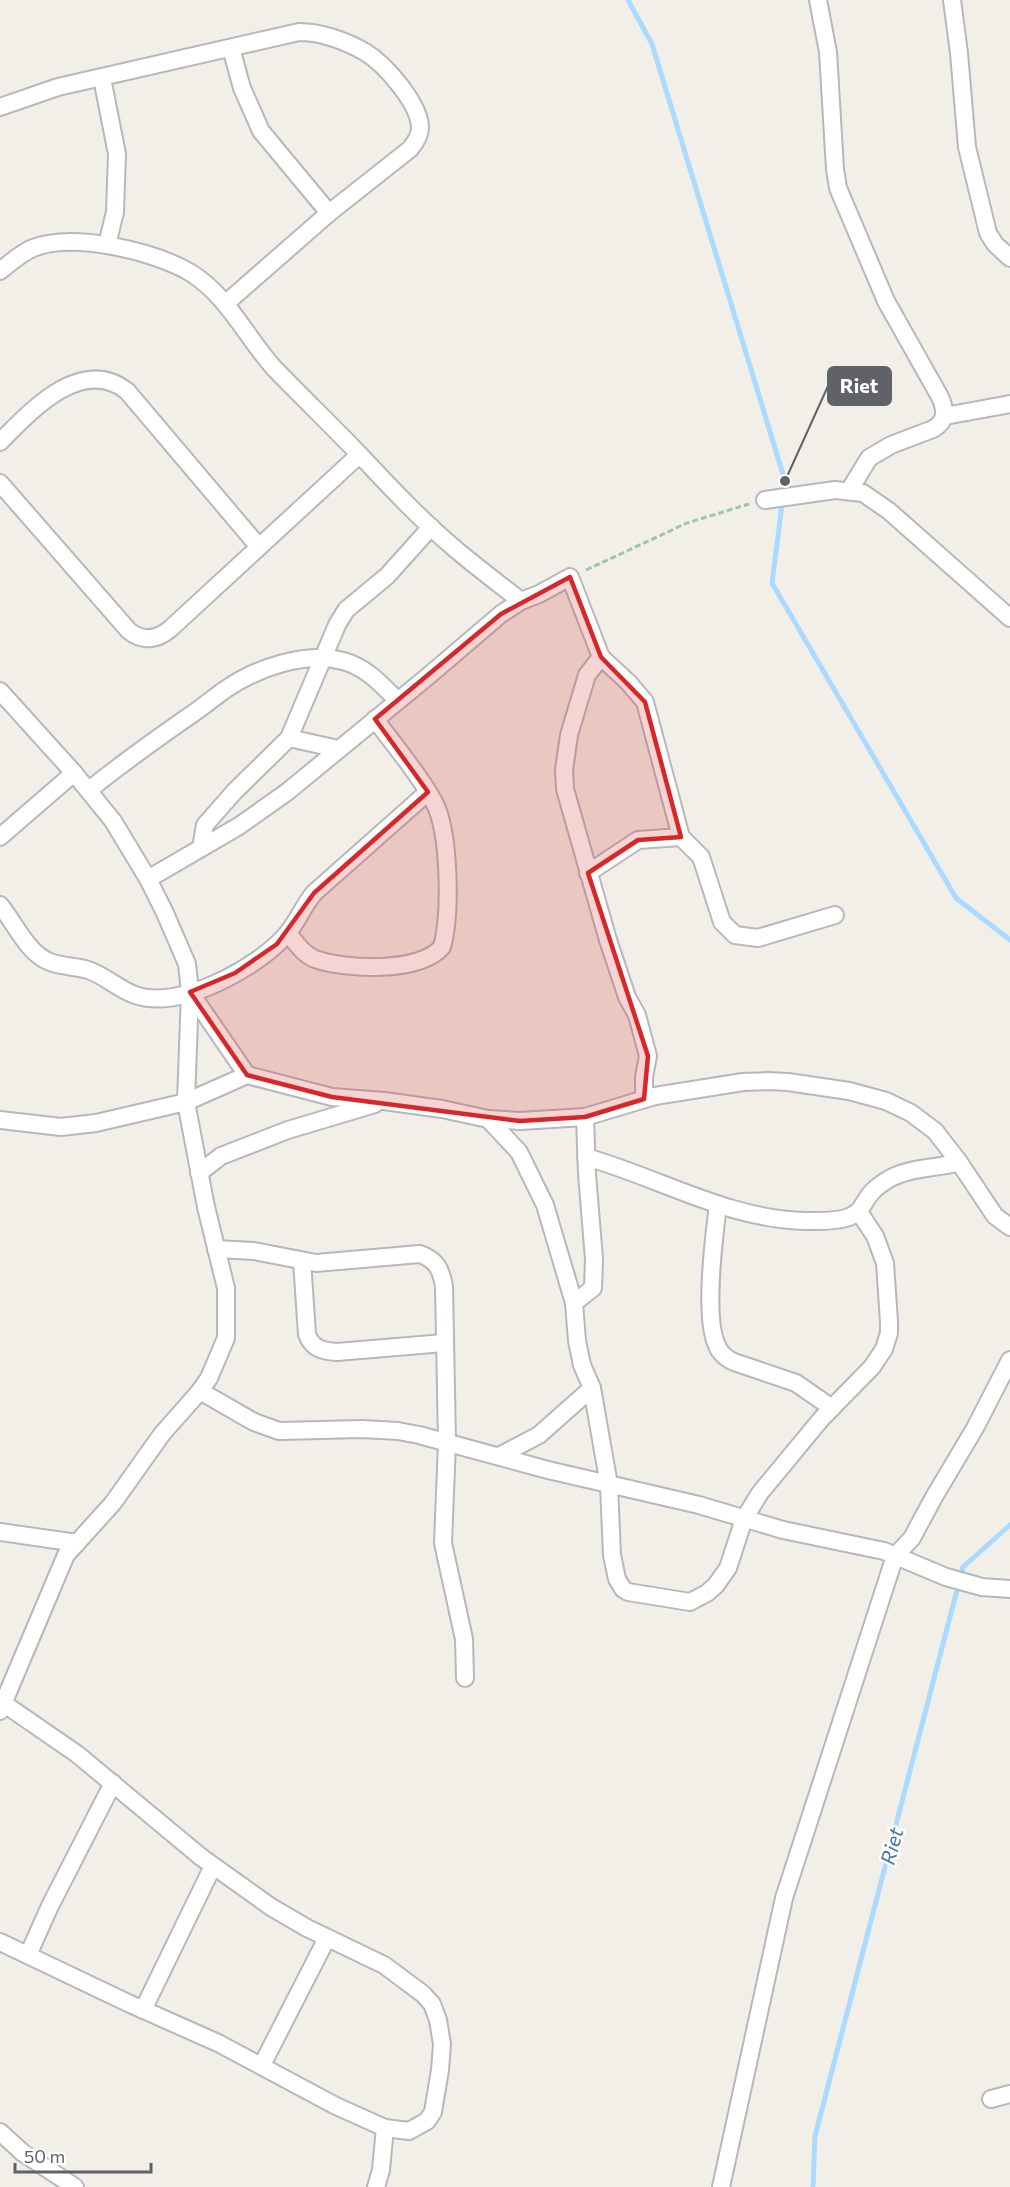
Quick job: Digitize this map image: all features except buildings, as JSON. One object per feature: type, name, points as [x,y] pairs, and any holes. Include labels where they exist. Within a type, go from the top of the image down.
[{"type":"street","points":[[818,0],[828,52],[838,188],[886,301],[940,397],[944,405],[945,416],[933,429],[891,445],[869,458],[849,490]]},
{"type":"street","points":[[952,0],[967,147],[988,232],[995,244],[1010,258]]},
{"type":"street","points":[[0,107],[58,87],[299,32],[310,32],[338,40],[365,52],[376,61],[399,85],[414,107],[421,131],[410,149],[329,213],[225,304]]},
{"type":"street","points":[[231,48],[242,88],[261,131],[329,213]]},
{"type":"street","points":[[102,78],[117,154],[114,212],[107,245]]},
{"type":"street","points":[[0,271],[25,252],[42,246],[78,243],[107,245],[141,253],[174,264],[201,280],[225,304],[273,366],[431,527],[521,601]]},
{"type":"street","points":[[0,442],[53,394],[72,383],[96,380],[116,383],[127,390],[259,547]]},
{"type":"street","points":[[945,416],[1010,404]]},
{"type":"street","points":[[0,483],[129,631],[142,639],[164,634],[360,455]]},
{"type":"street","points":[[765,500],[835,490],[863,493],[889,511],[1010,618]]},
{"type":"street","points":[[201,848],[205,825],[234,792],[289,738],[337,624],[346,610],[387,576],[431,527]]},
{"type":"street","points":[[148,879],[258,812],[398,701],[501,614],[521,601],[570,577],[601,657],[645,702],[681,837],[701,857],[722,922],[735,935],[758,938],[835,915]]},
{"type":"street","points":[[601,657],[587,675],[569,735],[564,770],[565,789],[588,873],[627,997],[637,1015],[648,1056],[644,1077],[644,1099]]},
{"type":"street","points":[[89,790],[133,755],[225,690],[245,678],[280,665],[323,658],[343,661],[363,669],[398,701]]},
{"type":"street","points":[[0,691],[89,790],[124,838],[148,879],[187,964],[190,992],[186,1102],[226,1288],[226,1338],[216,1364],[200,1390],[162,1434],[113,1503],[66,1556],[2,1707],[77,1754],[213,1866],[271,1907],[327,1938],[384,1965],[416,1988],[432,2004],[438,2020],[442,2044],[433,2112],[427,2121],[409,2131],[385,2128],[336,2106],[218,2043],[0,1942]]},
{"type":"street","points":[[288,933],[301,950],[316,959],[361,967],[416,962],[437,952],[442,947],[447,876],[443,827],[434,801],[375,719]]},
{"type":"street","points":[[289,738],[339,749]]},
{"type":"street","points":[[0,837],[74,773]]},
{"type":"street","points":[[0,905],[29,945],[50,962],[91,971],[135,995],[164,998],[190,992],[218,982],[266,953],[288,933],[303,906],[314,894],[428,792]]},
{"type":"street","points":[[588,873],[638,840],[681,837]]},
{"type":"street","points":[[190,992],[247,1075]]},
{"type":"street","points":[[0,1120],[61,1127],[96,1124],[186,1102],[247,1075],[332,1097],[442,1109],[488,1119],[543,1121],[585,1117],[644,1099],[688,1089],[768,1080],[849,1091],[886,1101],[911,1113],[935,1131],[995,1216],[1010,1227]]},
{"type":"street","points":[[200,1173],[221,1156],[288,1130],[384,1101]]},
{"type":"street","points":[[574,1303],[593,1288],[594,1259],[585,1117]]},
{"type":"street","points":[[488,1119],[519,1152],[545,1205],[574,1303],[577,1341],[582,1365],[592,1388],[609,1485],[612,1555],[617,1580],[623,1589],[642,1596],[686,1602],[706,1593],[716,1585],[728,1568],[744,1519],[753,1503],[777,1471],[877,1360],[889,1333],[889,1309],[883,1256],[875,1236],[859,1212]]},
{"type":"street","points":[[586,1157],[623,1168],[718,1205],[753,1216],[780,1220],[835,1220],[859,1212],[873,1191],[890,1179],[908,1171],[959,1162]]},
{"type":"street","points":[[718,1205],[713,1245],[711,1315],[713,1336],[718,1350],[725,1358],[734,1362],[805,1387],[832,1408]]},
{"type":"street","points":[[216,1249],[254,1251],[302,1261],[332,1262],[411,1253],[426,1256],[435,1261],[442,1273],[447,1443],[443,1543],[464,1640],[465,1678]]},
{"type":"street","points":[[302,1261],[307,1334],[316,1348],[337,1352],[444,1343]]},
{"type":"street","points":[[721,2187],[784,1898],[895,1556],[912,1538],[975,1428],[1010,1360]]},
{"type":"street","points":[[499,1456],[539,1435],[592,1388]]},
{"type":"street","points":[[200,1390],[254,1422],[279,1431],[362,1429],[398,1431],[699,1506],[783,1530],[884,1551],[946,1577],[982,1587],[1010,1589]]},
{"type":"street","points":[[0,1532],[76,1543]]},
{"type":"street","points":[[28,1955],[50,1906],[113,1783]]},
{"type":"street","points":[[143,2010],[213,1866]]},
{"type":"street","points":[[262,2065],[327,1938]]},
{"type":"street","points":[[991,2099],[1010,2094]]},
{"type":"street","points":[[376,2187],[383,2161],[385,2128]]},
{"type":"street","points":[[0,2132],[23,2153],[75,2187]]},
{"type":"path","points":[[570,577],[687,523],[765,500]]},
{"type":"highlighted area","points":[[570,577],[601,657],[645,702],[681,837],[638,840],[588,873],[648,1056],[644,1099],[585,1117],[520,1121],[332,1097],[247,1075],[190,992],[235,973],[277,944],[314,893],[428,792],[375,719],[501,614]]},
{"type":"waterway","name":"Riet","points":[[628,0],[652,44],[785,481],[772,583],[956,898],[1010,940]]},
{"type":"waterway","name":"Riet","points":[[813,2187],[815,2136],[963,1567],[1010,1525]]},
{"type":"place","name":"Riet","points":[[785,481]]}]
